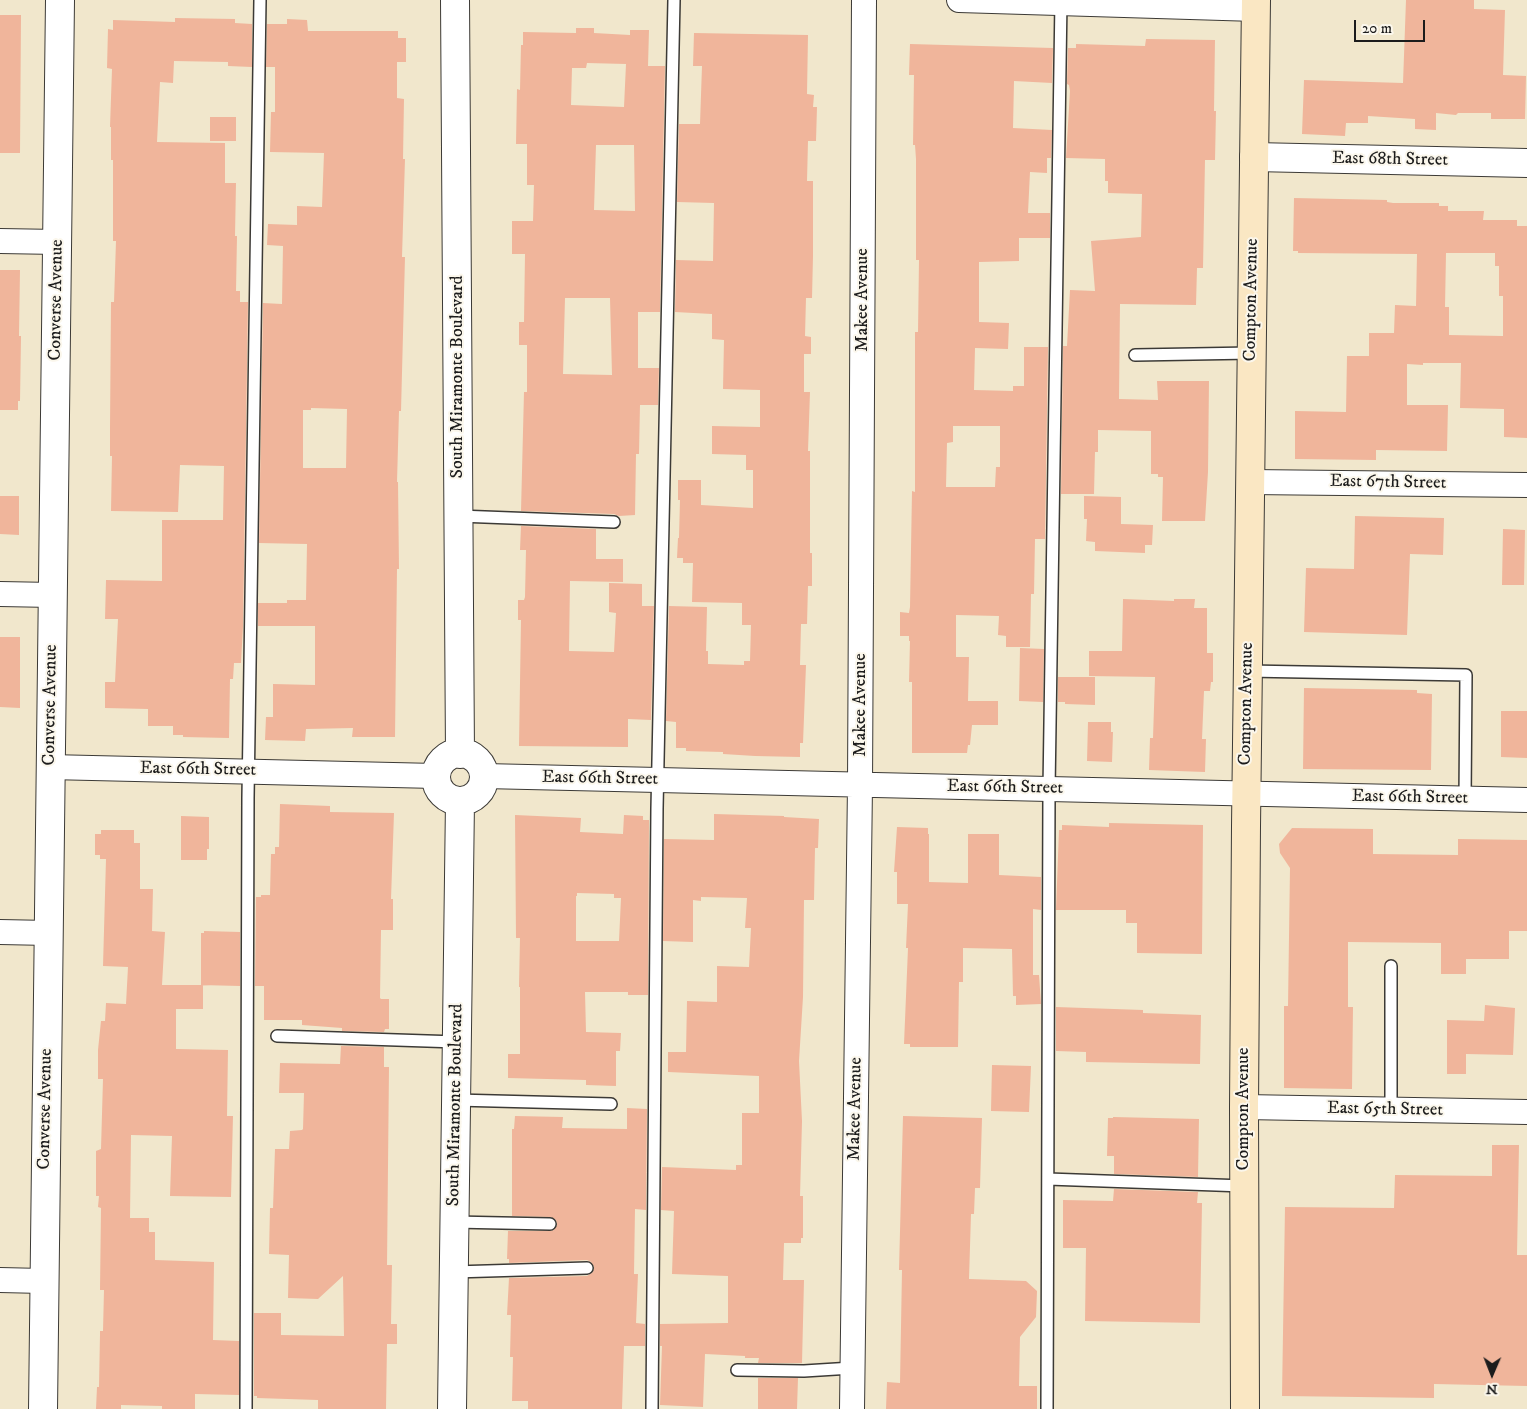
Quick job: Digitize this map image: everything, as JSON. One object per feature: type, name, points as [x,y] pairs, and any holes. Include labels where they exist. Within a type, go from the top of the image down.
[{"type":"main road","name":"Compton Avenue","points":[[1245,1409],[1246,794],[1256,4]]},
{"type":"street","name":"Converse Avenue","points":[[43,1409],[43,1281],[54,595],[60,0]]},
{"type":"street","name":"South Miramonte Boulevard","points":[[455,0],[460,754]]},
{"type":"street","name":"Makee Avenue","points":[[852,1409],[860,785],[864,0]]},
{"type":"street","points":[[959,0],[1256,4]]},
{"type":"street","name":"East 68th Street","points":[[1254,157],[1527,163]]},
{"type":"street","points":[[0,241],[58,242]]},
{"type":"street","name":"East 67th Street","points":[[1250,482],[1527,485]]},
{"type":"street","points":[[0,594],[54,595]]},
{"type":"street","points":[[460,754],[467,754],[474,758],[482,769],[484,776],[480,791],[468,800],[460,801],[452,800],[445,796],[436,783],[436,776],[437,768],[446,757],[460,754]]},
{"type":"street","name":"East 66th Street","points":[[50,767],[436,776]]},
{"type":"street","name":"East 66th Street","points":[[484,776],[1527,800]]},
{"type":"street","name":"South Miramonte Boulevard","points":[[452,1409],[460,801]]},
{"type":"street","points":[[0,932],[49,933]]},
{"type":"street","name":"East 65th Street","points":[[1244,1107],[1527,1112]]},
{"type":"street","points":[[0,1280],[43,1281]]},
{"type":"lane","points":[[246,1409],[249,771],[260,0]]},
{"type":"lane","points":[[652,1409],[658,781],[674,0]]},
{"type":"lane","points":[[1047,1409],[1049,790],[1061,2]]},
{"type":"lane","points":[[1136,355],[1252,353]]},
{"type":"lane","points":[[459,516],[614,522]]},
{"type":"lane","points":[[1248,671],[1466,675],[1465,799]]},
{"type":"lane","points":[[1391,966],[1391,1110]]},
{"type":"lane","points":[[277,1036],[457,1042]]},
{"type":"lane","points":[[456,1100],[611,1104]]},
{"type":"lane","points":[[1048,1179],[1244,1186]]},
{"type":"lane","points":[[454,1222],[550,1224]]},
{"type":"lane","points":[[454,1272],[586,1268]]},
{"type":"lane","points":[[737,1370],[804,1371],[852,1368]]},
{"type":"building","points":[[1406,0],[1474,0],[1474,9],[1505,10],[1503,75],[1526,76],[1525,119],[1491,119],[1491,113],[1458,113],[1456,115],[1436,113],[1436,130],[1415,129],[1415,119],[1368,116],[1368,123],[1346,123],[1345,136],[1302,134],[1304,80],[1403,83]]},
{"type":"building","points":[[0,15],[21,15],[20,153],[0,153]]},
{"type":"building","points":[[175,18],[235,19],[235,23],[252,24],[252,67],[228,66],[228,62],[174,61],[173,83],[160,82],[157,142],[225,143],[225,183],[236,183],[236,291],[240,291],[240,302],[248,302],[243,626],[241,663],[234,663],[233,679],[230,679],[229,738],[173,735],[173,726],[148,726],[148,709],[105,708],[105,682],[115,682],[118,619],[105,619],[106,580],[162,581],[162,520],[223,520],[224,466],[180,465],[178,512],[111,511],[111,302],[114,302],[116,241],[113,241],[113,160],[111,160],[110,127],[112,69],[107,68],[108,29],[113,30],[113,20],[175,22]]},
{"type":"building","points":[[287,19],[307,20],[308,31],[398,31],[398,38],[406,38],[406,62],[397,62],[397,98],[404,99],[403,159],[405,159],[402,257],[405,257],[397,482],[399,569],[397,569],[395,737],[352,737],[353,728],[306,729],[305,741],[265,740],[266,717],[273,717],[273,684],[315,685],[315,626],[258,626],[258,603],[287,603],[287,600],[306,600],[307,544],[259,543],[263,303],[282,304],[283,246],[267,245],[268,224],[297,225],[297,206],[322,207],[324,153],[270,152],[271,112],[275,112],[275,67],[266,67],[267,24],[287,24]],"holes":[[[311,408],[347,409],[346,468],[303,468],[303,410],[311,410]]]},
{"type":"building","points":[[576,28],[594,28],[594,33],[630,35],[630,30],[649,30],[648,66],[665,66],[660,312],[638,312],[638,368],[659,368],[658,405],[640,405],[639,454],[636,454],[635,515],[619,516],[614,514],[521,511],[524,392],[527,392],[527,345],[519,345],[519,322],[524,322],[525,254],[512,254],[512,221],[533,221],[534,185],[527,185],[527,144],[516,144],[517,89],[520,90],[521,45],[523,45],[523,32],[576,33]],"holes":[[[587,63],[626,64],[624,107],[571,105],[572,68],[586,68]],[[596,145],[634,145],[635,211],[594,210]],[[565,298],[610,298],[612,375],[563,374]]]},
{"type":"building","points":[[694,33],[808,35],[807,94],[814,95],[813,107],[817,107],[816,141],[808,141],[807,181],[813,181],[813,256],[812,298],[806,298],[805,336],[811,337],[811,354],[804,354],[804,392],[810,392],[808,451],[810,451],[810,553],[812,553],[812,586],[808,586],[807,624],[801,624],[800,665],[806,665],[803,743],[800,743],[800,757],[686,751],[686,748],[676,748],[676,722],[666,721],[669,606],[707,607],[706,651],[708,651],[708,664],[744,665],[744,661],[750,661],[751,625],[742,625],[742,603],[692,602],[693,563],[683,563],[683,558],[677,558],[680,500],[678,500],[678,480],[701,480],[701,505],[753,508],[753,470],[746,470],[746,455],[712,454],[712,426],[760,427],[760,390],[723,389],[724,340],[712,339],[712,314],[675,312],[676,260],[713,261],[714,203],[677,202],[679,124],[700,124],[702,66],[693,66]]},
{"type":"building","points":[[1146,39],[1215,40],[1215,160],[1205,160],[1203,268],[1197,268],[1196,305],[1120,304],[1119,399],[1158,400],[1157,381],[1209,381],[1208,472],[1205,521],[1162,521],[1163,477],[1158,477],[1158,474],[1151,474],[1151,431],[1098,430],[1098,452],[1095,452],[1094,494],[1061,494],[1063,346],[1067,346],[1070,290],[1095,291],[1091,241],[1141,237],[1142,194],[1108,193],[1108,181],[1105,181],[1105,159],[1066,158],[1070,91],[1067,84],[1068,48],[1076,48],[1076,44],[1145,46]]},
{"type":"building","points":[[910,44],[1053,48],[1052,83],[1014,81],[1013,128],[1052,130],[1051,158],[1047,158],[1047,173],[1030,172],[1028,213],[1050,213],[1050,238],[1019,238],[1019,261],[979,262],[979,322],[1009,323],[1008,349],[975,348],[974,390],[1013,391],[1013,386],[1024,386],[1024,347],[1048,347],[1045,539],[1035,539],[1034,594],[1031,594],[1030,647],[1006,647],[1006,636],[998,635],[999,616],[956,615],[956,657],[969,657],[968,701],[998,701],[998,725],[972,725],[970,745],[968,745],[967,753],[912,753],[912,682],[909,682],[910,641],[909,636],[900,636],[900,612],[909,613],[910,607],[912,491],[915,492],[915,332],[918,332],[919,260],[916,260],[916,159],[915,145],[913,145],[914,75],[909,75]],"holes":[[[953,426],[1000,426],[1000,467],[996,467],[995,487],[946,487],[947,443],[953,442]]]},
{"type":"building","points":[[210,117],[236,117],[236,141],[210,141]]},
{"type":"building","points":[[1294,198],[1387,200],[1387,202],[1393,203],[1439,203],[1439,206],[1448,206],[1448,211],[1484,211],[1483,220],[1517,220],[1517,226],[1527,226],[1527,438],[1504,437],[1504,409],[1460,408],[1461,363],[1407,364],[1407,405],[1448,405],[1447,451],[1376,450],[1376,460],[1295,459],[1295,411],[1346,412],[1347,356],[1369,356],[1369,333],[1394,333],[1395,305],[1416,306],[1417,254],[1298,253],[1298,251],[1293,251]],"holes":[[[1446,253],[1495,253],[1495,266],[1499,266],[1499,296],[1503,296],[1503,336],[1449,335],[1449,307],[1445,307]]]},
{"type":"building","points":[[0,270],[20,270],[19,336],[21,336],[20,401],[18,401],[18,410],[0,410]]},
{"type":"building","points":[[0,496],[19,496],[19,535],[0,534]]},
{"type":"building","points":[[1084,496],[1121,497],[1121,524],[1153,525],[1152,545],[1145,545],[1145,553],[1095,551],[1095,542],[1086,541],[1087,519],[1084,519]]},
{"type":"building","points":[[1355,516],[1444,518],[1443,555],[1410,554],[1407,635],[1304,632],[1306,568],[1354,569]]},
{"type":"building","points":[[521,526],[596,529],[596,559],[623,559],[623,582],[570,581],[569,651],[614,652],[616,613],[609,612],[609,583],[642,584],[642,606],[654,606],[651,720],[628,719],[628,747],[519,746],[521,620],[518,620],[518,600],[524,600],[525,597],[526,550],[520,550]]},
{"type":"building","points":[[1503,529],[1525,530],[1524,585],[1502,585]]},
{"type":"building","points":[[1123,599],[1174,601],[1174,599],[1195,599],[1194,608],[1207,608],[1207,653],[1213,653],[1213,682],[1211,682],[1210,691],[1204,691],[1202,739],[1206,739],[1205,772],[1149,770],[1150,738],[1153,738],[1155,677],[1089,676],[1089,651],[1122,651]]},
{"type":"building","points":[[0,637],[20,637],[20,708],[0,707]]},
{"type":"building","points":[[1020,648],[1044,649],[1043,702],[1019,701]]},
{"type":"building","points":[[1058,677],[1095,677],[1095,705],[1058,702]]},
{"type":"building","points":[[1304,688],[1417,690],[1417,693],[1432,694],[1431,770],[1303,769]]},
{"type":"building","points":[[1501,711],[1527,711],[1527,758],[1501,757]]},
{"type":"building","points":[[1088,722],[1111,722],[1111,732],[1113,732],[1112,762],[1087,761]]},
{"type":"building","points":[[280,804],[330,806],[330,812],[394,813],[391,899],[393,899],[393,930],[381,930],[380,998],[389,999],[389,1029],[385,1029],[384,1032],[342,1031],[342,1028],[302,1025],[302,1020],[264,1020],[264,986],[255,986],[256,897],[270,895],[271,854],[275,854],[275,847],[279,847]]},
{"type":"building","points":[[714,814],[819,819],[818,848],[815,848],[814,900],[804,900],[803,997],[799,1061],[802,1121],[800,1196],[803,1196],[803,1238],[801,1238],[801,1243],[784,1243],[783,1280],[804,1280],[802,1363],[758,1363],[759,1358],[705,1354],[703,1407],[660,1405],[662,1346],[660,1346],[660,1324],[728,1323],[728,1276],[672,1274],[674,1211],[661,1210],[662,1167],[736,1170],[736,1165],[742,1165],[742,1113],[759,1113],[759,1076],[668,1072],[668,1052],[686,1052],[687,1001],[717,1002],[717,966],[749,967],[751,928],[745,928],[747,898],[701,897],[701,901],[693,900],[693,942],[663,941],[664,839],[714,840]]},
{"type":"building","points":[[515,815],[581,818],[580,832],[623,834],[624,815],[643,816],[643,820],[649,820],[648,995],[628,995],[628,992],[585,992],[586,1032],[621,1033],[620,1051],[616,1051],[616,1086],[586,1085],[586,1080],[508,1078],[508,1054],[520,1054],[520,938],[516,938]],"holes":[[[577,893],[614,894],[614,898],[621,898],[619,941],[576,941]]]},
{"type":"building","points":[[181,816],[209,817],[207,860],[181,860]]},
{"type":"building","points":[[1109,823],[1203,825],[1202,954],[1137,953],[1137,923],[1126,923],[1126,910],[1056,910],[1059,830],[1062,830],[1062,825],[1109,827]]},
{"type":"building","points":[[897,827],[928,828],[929,882],[968,883],[968,834],[999,834],[999,875],[1041,877],[1041,910],[1033,909],[1033,975],[1039,975],[1041,1004],[1016,1005],[1016,996],[1013,996],[1012,949],[963,948],[963,982],[959,982],[958,1047],[910,1047],[910,1044],[904,1044],[908,904],[897,904],[897,872],[894,872]]},
{"type":"building","points":[[1292,828],[1373,829],[1373,854],[1458,855],[1458,839],[1527,840],[1527,931],[1509,931],[1509,959],[1466,959],[1466,974],[1441,974],[1441,943],[1348,942],[1348,1007],[1353,1007],[1352,1089],[1284,1088],[1284,1006],[1288,1006],[1290,868],[1280,853],[1279,844]]},
{"type":"building","points":[[101,830],[134,830],[134,843],[140,843],[140,889],[153,889],[152,931],[165,932],[162,985],[203,985],[203,1009],[176,1009],[176,1049],[228,1050],[227,1116],[233,1116],[231,1197],[170,1196],[172,1136],[131,1135],[130,1218],[149,1218],[149,1232],[155,1232],[155,1260],[214,1262],[213,1340],[239,1341],[239,1395],[195,1394],[195,1409],[162,1409],[162,1406],[121,1405],[121,1409],[96,1409],[97,1387],[99,1387],[100,1331],[103,1331],[104,1290],[100,1290],[101,1208],[98,1207],[99,1196],[96,1196],[96,1151],[101,1149],[103,1079],[98,1079],[98,1050],[101,1021],[105,1021],[106,1003],[126,1004],[128,967],[103,966],[106,859],[100,859],[100,855],[95,855],[95,834],[101,834]]},
{"type":"building","points":[[204,931],[240,932],[240,986],[201,985],[201,933],[204,933]]},
{"type":"building","points":[[1485,1005],[1515,1008],[1513,1055],[1466,1054],[1466,1074],[1447,1074],[1447,1020],[1484,1021]]},
{"type":"building","points":[[1056,1007],[1143,1010],[1143,1013],[1201,1015],[1200,1064],[1086,1062],[1086,1052],[1056,1051]]},
{"type":"building","points":[[341,1046],[384,1047],[384,1067],[389,1067],[387,1265],[392,1265],[391,1324],[397,1324],[397,1344],[387,1344],[386,1409],[318,1409],[318,1400],[257,1398],[257,1396],[254,1396],[254,1313],[281,1313],[281,1335],[344,1336],[343,1276],[318,1299],[288,1298],[289,1255],[269,1254],[270,1208],[273,1208],[275,1149],[289,1149],[290,1131],[303,1129],[304,1093],[279,1093],[280,1063],[340,1064]]},
{"type":"building","points":[[992,1065],[1031,1066],[1029,1112],[991,1111]]},
{"type":"building","points":[[627,1108],[647,1109],[646,1210],[635,1209],[634,1274],[638,1274],[636,1323],[645,1324],[645,1346],[624,1346],[622,1409],[528,1409],[528,1401],[512,1401],[513,1357],[510,1357],[511,1315],[507,1315],[509,1278],[587,1276],[593,1272],[594,1267],[587,1260],[509,1263],[509,1259],[507,1259],[508,1231],[550,1231],[554,1230],[557,1225],[556,1220],[551,1217],[512,1216],[512,1129],[514,1129],[515,1116],[563,1117],[562,1128],[627,1129]]},
{"type":"building","points":[[903,1116],[982,1118],[980,1188],[975,1188],[974,1214],[971,1214],[969,1279],[1026,1281],[1037,1291],[1036,1317],[1020,1337],[1019,1386],[1037,1386],[1037,1409],[886,1409],[887,1382],[900,1383],[902,1270],[899,1270]]},
{"type":"building","points":[[1108,1118],[1199,1119],[1198,1177],[1114,1174],[1114,1156],[1107,1156]]},
{"type":"building","points":[[1492,1145],[1519,1145],[1517,1255],[1527,1255],[1527,1386],[1434,1384],[1434,1398],[1282,1396],[1285,1207],[1394,1208],[1395,1175],[1492,1176]]},
{"type":"building","points":[[1114,1189],[1198,1192],[1197,1203],[1202,1203],[1200,1323],[1085,1321],[1086,1248],[1063,1248],[1063,1200],[1113,1201]]},
{"type":"building","points":[[758,1378],[798,1378],[797,1409],[758,1409]]}]
